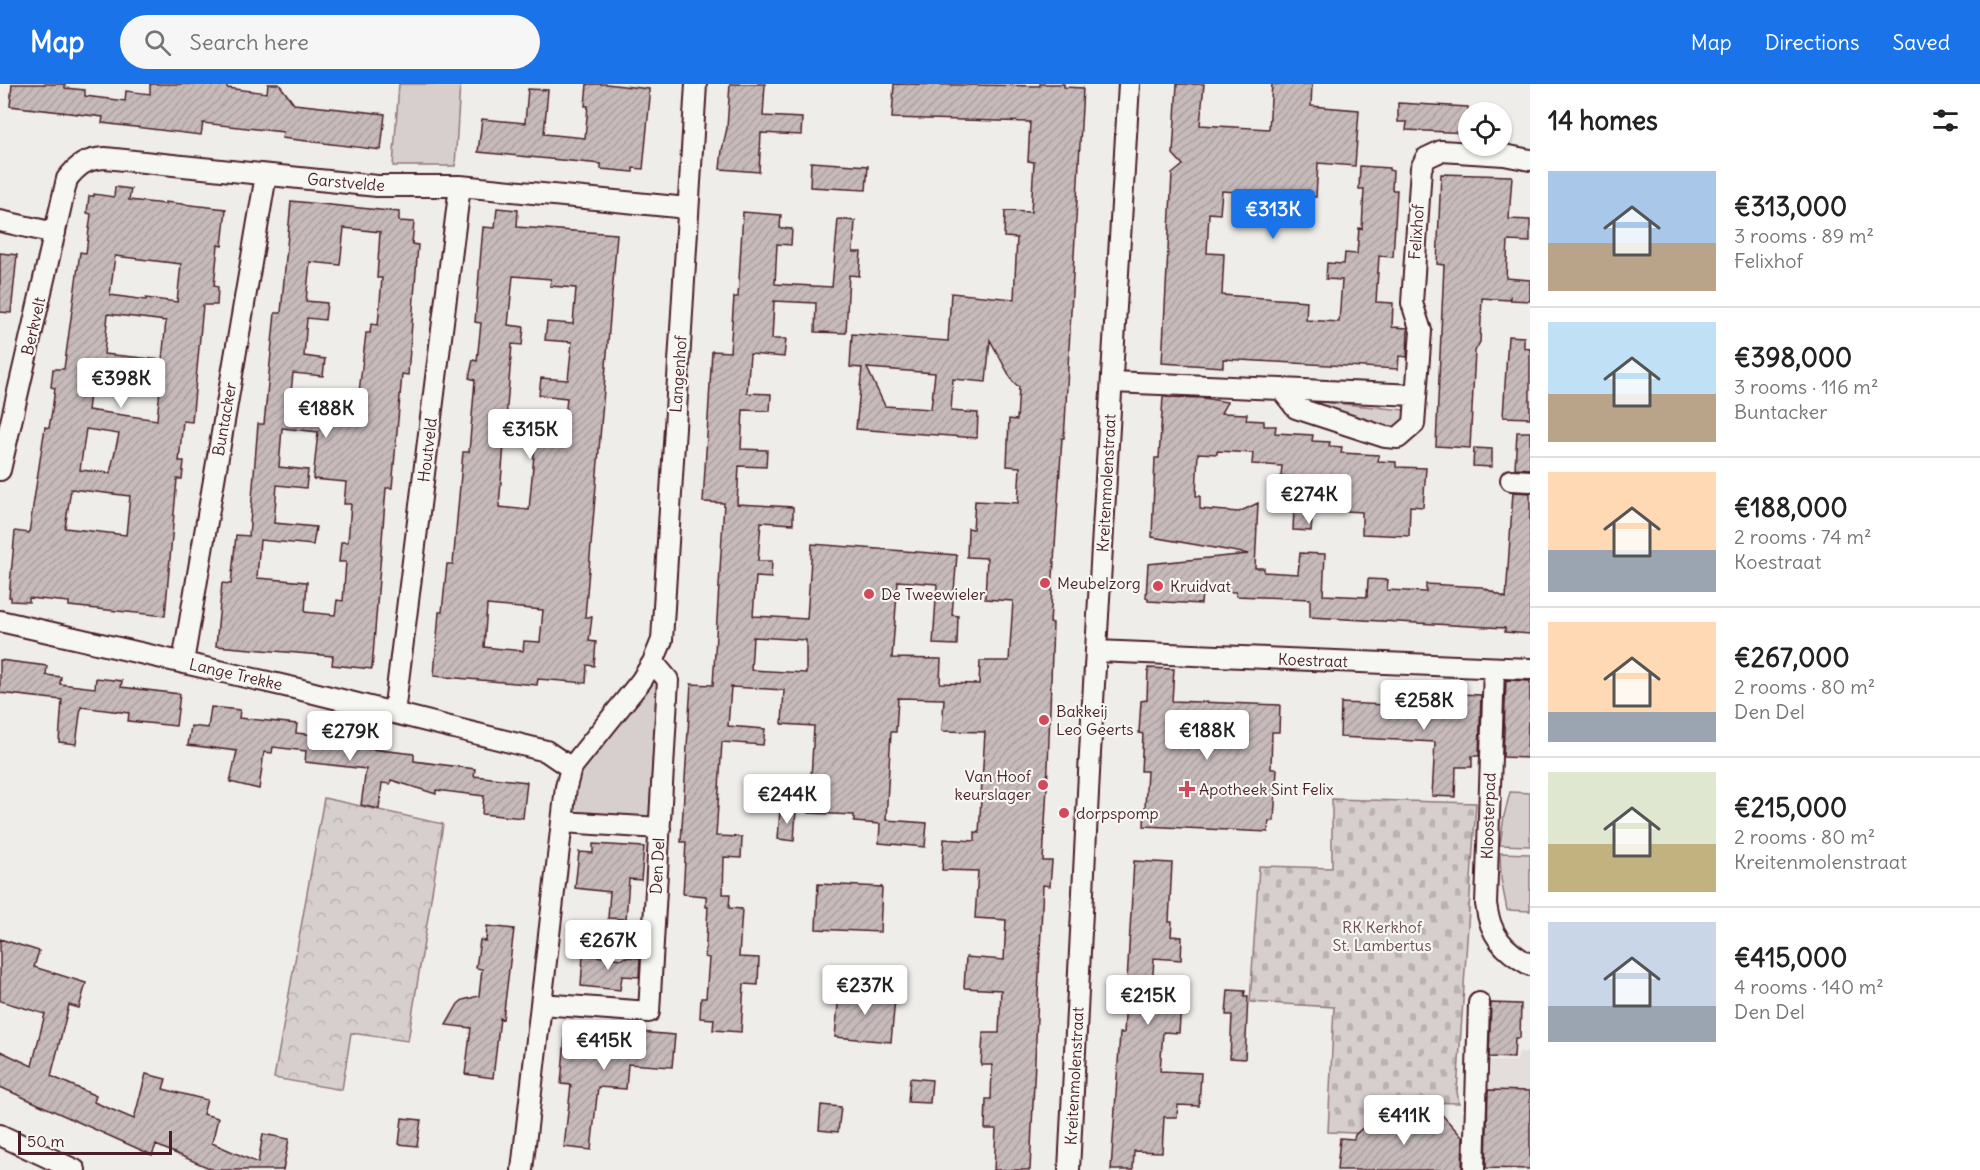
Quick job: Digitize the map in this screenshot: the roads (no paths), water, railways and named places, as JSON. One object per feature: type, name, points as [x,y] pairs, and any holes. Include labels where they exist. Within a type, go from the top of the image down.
[{"type":"street","name":"Langenhof","points":[[522,1170],[566,787],[571,768],[641,681],[653,663],[662,640],[696,84]]},
{"type":"street","name":"Kreitenmolenstraat","points":[[1069,1170],[1128,84]]},
{"type":"street","name":"Felixhof","points":[[1281,389],[1296,408],[1385,437],[1398,438],[1414,424],[1421,331],[1412,303],[1421,168],[1426,158],[1442,151],[1522,159]]},
{"type":"street","name":"Garstvelde","points":[[55,233],[67,179],[78,165],[92,159],[105,158],[377,186],[460,186],[688,208]]},
{"type":"street","name":"Buntacker","points":[[183,662],[266,175]]},
{"type":"street","name":"Houtveld","points":[[394,713],[460,186]]},
{"type":"street","points":[[0,221],[55,233]]},
{"type":"street","name":"Berkvelt","points":[[0,471],[6,417],[55,233]]},
{"type":"street","points":[[1112,382],[1416,395]]},
{"type":"street","name":"Lange Trekke","points":[[0,621],[183,662],[546,751],[571,768]]},
{"type":"street","name":"Koestraat","points":[[1096,651],[1530,669]]},
{"type":"street","points":[[562,822],[660,828],[668,680],[653,663]]},
{"type":"street","name":"Kloosterpad","points":[[1494,668],[1486,904],[1488,922],[1500,942],[1521,960]]},
{"type":"street","name":"Den Del","points":[[541,1004],[649,1012],[660,828]]},
{"type":"street","points":[[1474,1170],[1479,1003]]},
{"type":"street","points":[[0,1136],[75,1170]]},
{"type":"place","name":"Meubelzorg","points":[[1045,583]]},
{"type":"place","name":"Kruidvat","points":[[1158,586]]},
{"type":"place","name":"De Tweewieler","points":[[869,594]]},
{"type":"place","name":"Bakkeij Leo Geerts","points":[[1044,720]]},
{"type":"place","name":"Van Hoof keurslager","points":[[1043,785]]},
{"type":"place","name":"Apotheek Sint Felix","points":[[1187,789]]},
{"type":"place","name":"dorpspomp","points":[[1064,813]]},
{"type":"park label","name":"RK Kerkhof St. Lambertus","points":[[1382,936]]}]
